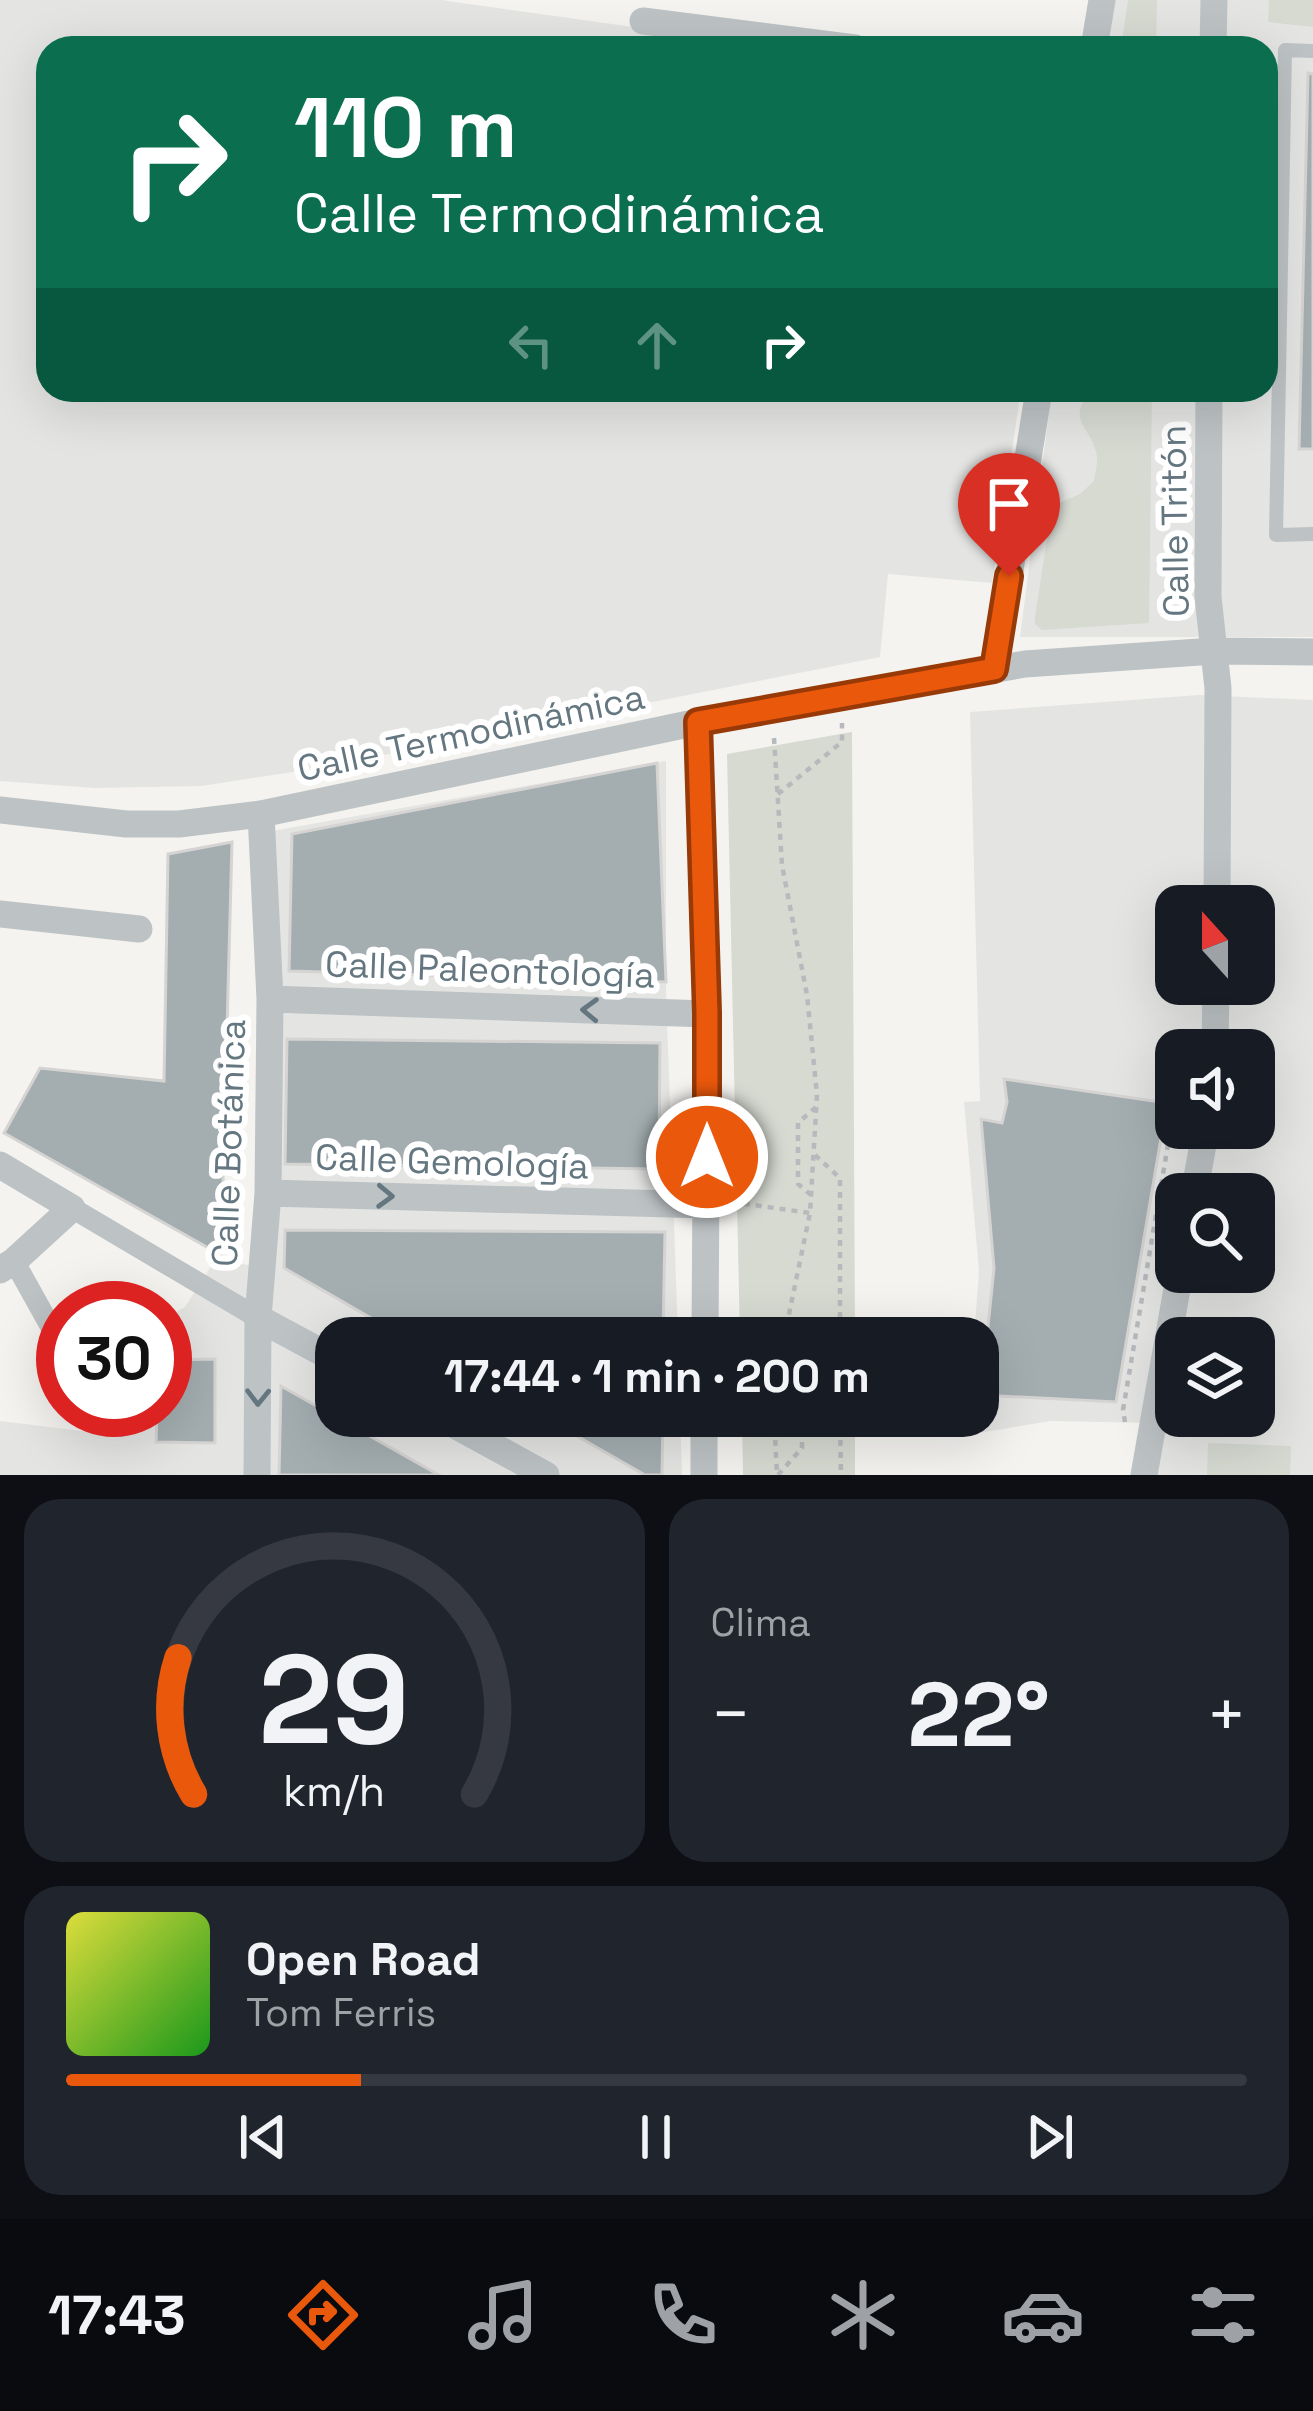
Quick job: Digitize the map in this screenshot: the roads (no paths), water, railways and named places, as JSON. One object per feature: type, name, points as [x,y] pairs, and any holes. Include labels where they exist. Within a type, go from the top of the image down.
[{"type":"street","points":[[1096,36],[1102,0]]},
{"type":"street","points":[[1213,36],[1214,0]]},
{"type":"street","points":[[643,21],[761,36]]},
{"type":"street","points":[[994,669],[1037,402]]},
{"type":"street","name":"Calle Tritón","points":[[1209,402],[1208,597],[1218,688],[1216,885]]},
{"type":"street","name":"Calle Termodinámica","points":[[0,810],[126,824],[179,824],[261,814],[698,722],[994,669],[1214,651],[1313,652]]},
{"type":"street","points":[[698,722],[717,1203],[707,1317]]},
{"type":"street","name":"Calle Botánica","points":[[256,1475],[259,1318],[268,1193],[270,999],[261,814]]},
{"type":"street","points":[[0,914],[139,928]]},
{"type":"street","name":"Calle Paleontología","points":[[270,999],[707,1013]]},
{"type":"street","points":[[0,1165],[315,1349]]},
{"type":"street","name":"Calle Gemología","points":[[268,1193],[717,1203]]},
{"type":"street","points":[[36,1308],[7,1265],[72,1208]]},
{"type":"street","points":[[1144,1475],[1176,1293]]},
{"type":"street","points":[[476,1437],[546,1475]]},
{"type":"street","points":[[704,1437],[704,1475]]},
{"type":"lane","points":[[1313,51],[1285,50],[1276,535],[1313,534]]}]
